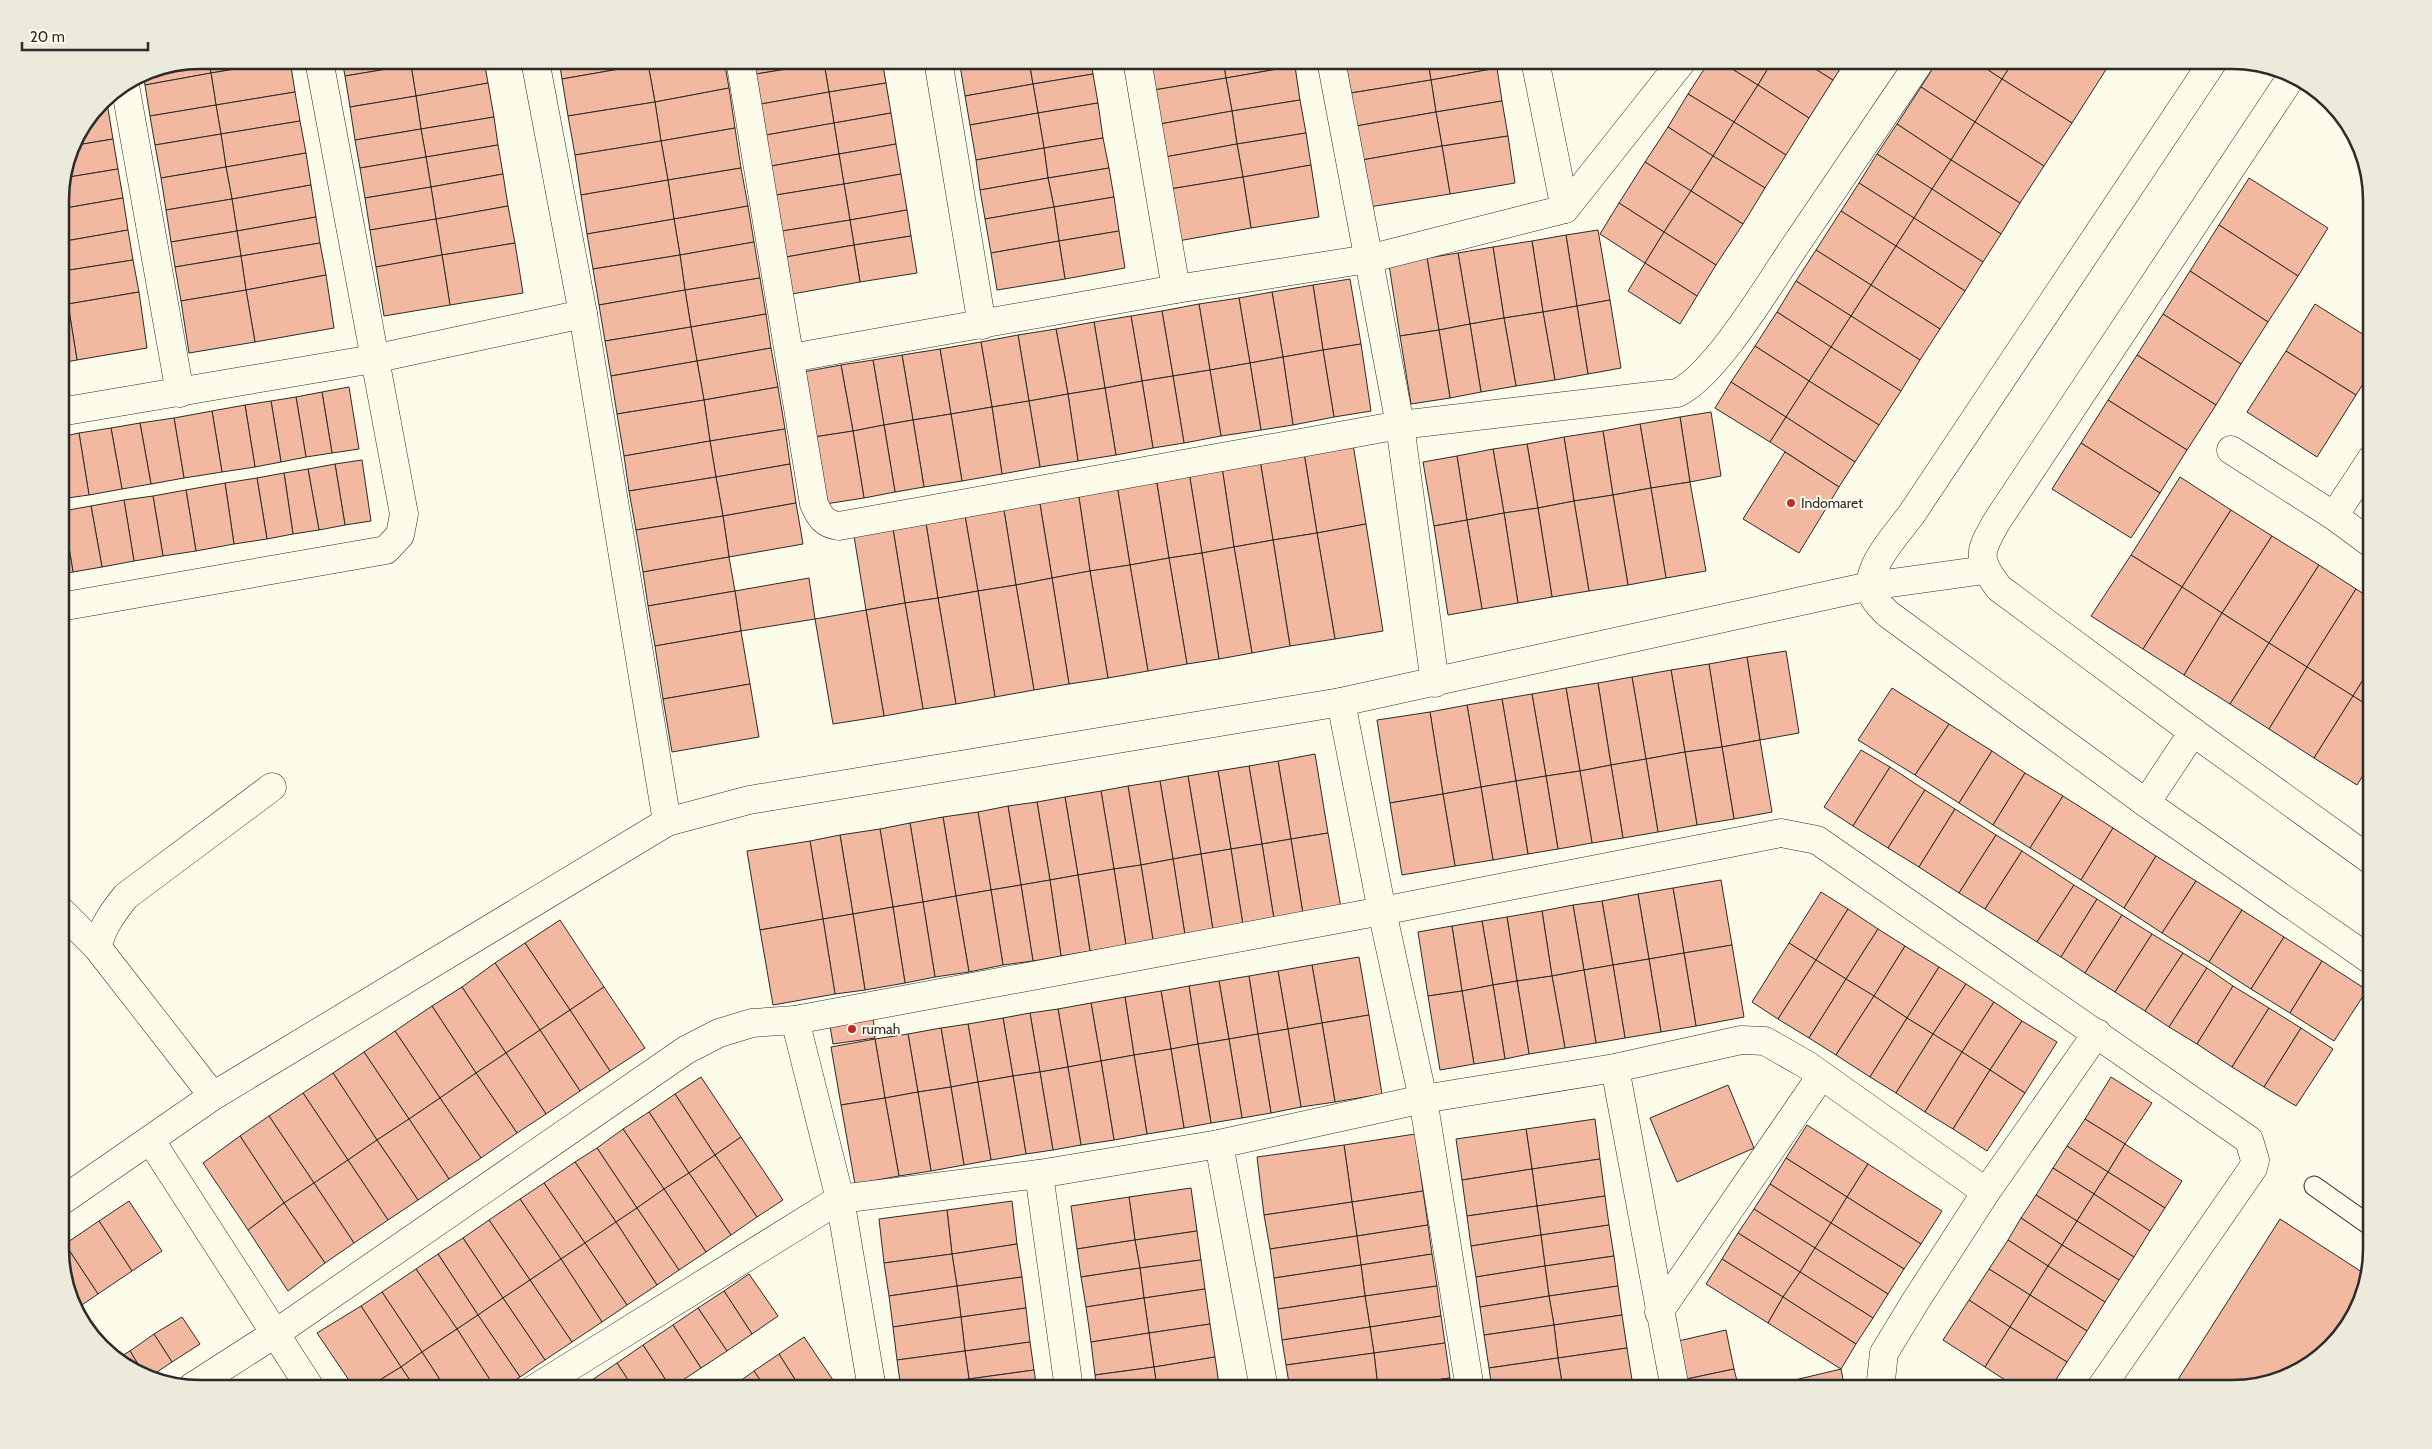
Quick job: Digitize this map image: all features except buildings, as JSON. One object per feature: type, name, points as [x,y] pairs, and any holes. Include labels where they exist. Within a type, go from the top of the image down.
[{"type":"street","points":[[69,605],[386,550],[400,535],[404,514],[321,69]]},
{"type":"street","points":[[537,69],[582,314],[667,822]]},
{"type":"street","points":[[742,69],[814,504],[820,516],[828,524],[839,526],[1400,425],[1677,393],[1687,388],[1700,377],[1739,329],[1915,69]]},
{"type":"street","points":[[939,69],[982,325]]},
{"type":"street","points":[[1139,69],[1176,289]]},
{"type":"street","points":[[1333,69],[1400,425],[1435,683]]},
{"type":"street","points":[[1537,69],[1564,209]]},
{"type":"street","points":[[791,358],[1176,289],[1368,259],[1564,209],[1676,69]]},
{"type":"street","points":[[2208,69],[1911,516],[1878,560],[1870,586],[1873,596],[1888,614],[2146,804],[2363,955]]},
{"type":"street","points":[[2288,82],[1996,520],[1982,548],[1985,570],[1999,588],[2193,732],[2363,855]]},
{"type":"street","points":[[126,92],[180,393]]},
{"type":"street","points":[[69,411],[374,359],[582,314]]},
{"type":"street","points":[[2231,450],[2334,516],[2363,537]]},
{"type":"street","points":[[2334,516],[2363,472]]},
{"type":"street","points":[[69,1196],[150,1142],[214,1096],[667,822],[749,800],[1341,702],[1435,683],[1870,586],[1985,570]]},
{"type":"street","points":[[1341,702],[1382,911],[1423,1099],[1469,1380]]},
{"type":"street","points":[[2146,804],[2193,732]]},
{"type":"street","points":[[98,947],[102,931],[111,915],[126,896],[272,787]]},
{"type":"street","points":[[203,1380],[276,1333],[686,1050],[719,1033],[752,1023],[794,1020],[1382,911],[1781,832],[1817,840],[2097,1032],[2249,1140],[2255,1160],[2254,1168],[2106,1380]]},
{"type":"street","points":[[69,919],[98,947],[214,1096]]},
{"type":"street","points":[[794,1020],[840,1199],[870,1380]]},
{"type":"street","points":[[1881,1380],[1884,1353],[1986,1192],[2097,1032]]},
{"type":"street","points":[[548,1380],[840,1199],[1039,1174],[1219,1144],[1423,1099],[1615,1068],[1740,1040],[1765,1041],[1807,1065],[1986,1192]]},
{"type":"street","points":[[1615,1068],[1673,1380]]},
{"type":"street","points":[[1659,1312],[1821,1076]]},
{"type":"street","points":[[150,1142],[305,1380]]},
{"type":"street","points":[[1219,1144],[1262,1380]]},
{"type":"street","points":[[1039,1174],[1068,1380]]},
{"type":"lane","points":[[2314,1186],[2363,1221]]},
{"type":"place","name":"Indomaret","points":[[1791,503]]},
{"type":"place","name":"rumah","points":[[852,1029]]}]
